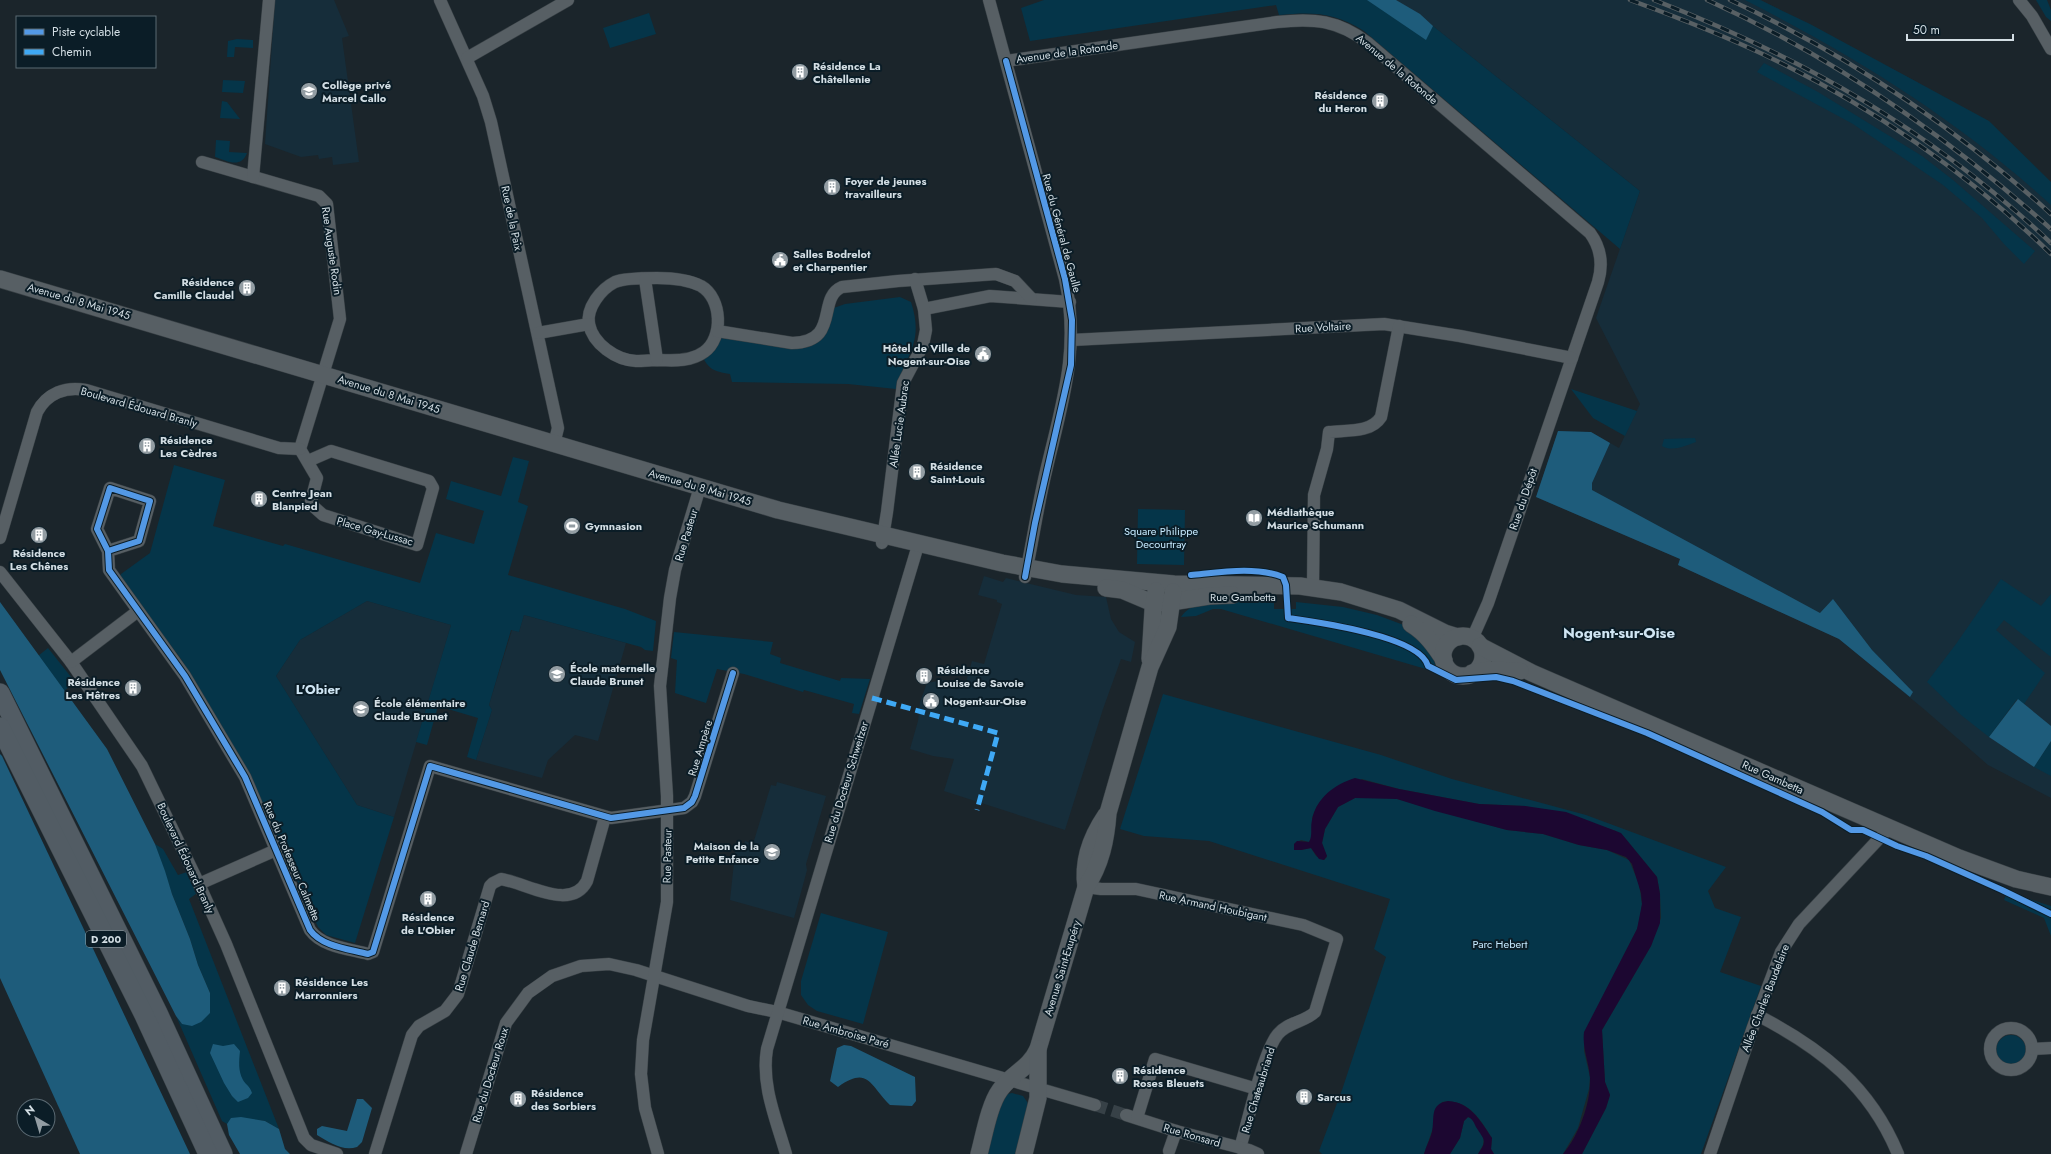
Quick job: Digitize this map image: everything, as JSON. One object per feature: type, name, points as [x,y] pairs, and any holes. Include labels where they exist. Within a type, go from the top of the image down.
[{"type":"main road","name":"Avenue du 8 Mai 1945","points":[[0,279],[778,510],[882,539],[1026,572]]},
{"type":"main road","name":"Avenue du 8 Mai 1945","points":[[882,539],[916,552],[1026,572]]},
{"type":"main road","name":"Rue Gambetta","points":[[1026,572],[1174,584],[1313,588],[1341,592],[1384,604],[1411,615],[1445,633],[1470,641],[1532,673],[1959,858],[2016,879],[2051,895]]},
{"type":"main road","name":"Rue Gambetta","points":[[1026,572],[1122,590],[1154,602],[1172,603],[1209,596],[1239,595],[1307,598],[1348,603],[1386,614],[1415,626],[1431,640],[1444,660]]},
{"type":"main road","name":"Avenue Saint-Exupéry","points":[[1150,667],[1154,602],[1157,583]]},
{"type":"main road","name":"Avenue Saint-Exupéry","points":[[979,1154],[996,1099],[1002,1087],[1027,1066],[1038,1049],[1086,887],[1100,863],[1107,831],[1108,813],[1150,667],[1168,627],[1174,584]]},
{"type":"main road","points":[[1470,641],[1482,652],[1482,662],[1472,673],[1464,676],[1455,674],[1448,669],[1444,660],[1443,654],[1446,646],[1470,641]]},
{"type":"main road","name":"Rue Gambetta","points":[[1472,673],[1490,670],[1509,670],[1532,673]]},
{"type":"main road","name":"D 200","points":[[0,693],[158,1013],[223,1154]]},
{"type":"main road","name":"D 200","points":[[0,727],[144,1015],[208,1154]]},
{"type":"main road","name":"Rue Gambetta","points":[[2016,879],[2051,887]]},
{"type":"main road","name":"Avenue Saint-Exupéry","points":[[1024,1154],[1037,1107],[1038,1049]]},
{"type":"street","points":[[253,177],[269,0]]},
{"type":"street","name":"Rue de la Paix","points":[[440,0],[467,58],[492,122],[558,428],[554,444]]},
{"type":"street","points":[[467,58],[568,0]]},
{"type":"street","name":"Rue du Général de Gaulle","points":[[989,0],[1070,302],[1072,340],[1071,365],[1035,523],[1026,572]]},
{"type":"street","points":[[2019,0],[2032,16],[2051,49]]},
{"type":"street","name":"Avenue de la Rotonde","points":[[1006,62],[1294,20],[1324,21],[1352,32],[1379,53],[1579,223],[1594,239],[1601,260],[1600,275],[1572,358]]},
{"type":"street","name":"Rue Auguste Rodin","points":[[202,162],[319,196],[327,204],[340,319],[324,375]]},
{"type":"street","points":[[717,331],[792,343],[804,342],[816,336],[823,329],[832,296],[837,289],[842,287],[915,279],[996,274],[1015,281],[1031,298]]},
{"type":"street","points":[[675,278],[703,287],[717,309],[717,331],[714,341],[705,351],[687,359],[635,361],[620,357],[606,350],[596,339],[589,324],[589,314],[594,302],[602,291],[615,282],[675,278]]},
{"type":"street","points":[[645,279],[657,360]]},
{"type":"street","name":"Allée Lucie Aubrac","points":[[882,539],[902,390],[905,378],[924,345],[926,330],[924,309],[915,279]]},
{"type":"street","points":[[924,309],[990,296],[1070,302]]},
{"type":"street","points":[[538,333],[589,324]]},
{"type":"street","name":"Rue Voltaire","points":[[1072,340],[1375,324],[1399,326],[1505,344],[1572,358]]},
{"type":"street","points":[[1313,588],[1314,495],[1327,449],[1330,432],[1368,428],[1374,426],[1378,422],[1399,326]]},
{"type":"street","name":"Rue du Dépôt","points":[[1470,641],[1488,603],[1572,358]]},
{"type":"street","points":[[300,449],[324,375]]},
{"type":"street","name":"Boulevard Édouard Branly","points":[[0,538],[37,412],[45,400],[60,391],[71,389],[86,390],[279,448],[300,449]]},
{"type":"street","name":"Place Gay-Lussac","points":[[300,449],[308,460],[317,478],[311,501],[314,507],[323,515],[417,545],[433,488],[429,481],[331,451],[308,460]]},
{"type":"street","name":"Rue Pasteur","points":[[658,1154],[651,1132],[643,1096],[641,1074],[643,1040],[666,907],[667,811],[661,676],[670,598],[675,570],[700,487]]},
{"type":"street","name":"Rue du Professeur Calmette","points":[[108,551],[139,540],[150,500],[110,488],[97,529],[108,551],[108,570],[185,676],[215,726],[250,789],[314,936],[324,942],[371,954],[430,766],[605,817],[618,818],[667,811]]},
{"type":"street","name":"Rue du Docteur Schweitzer","points":[[786,1154],[767,1087],[764,1069],[767,1049],[916,552]]},
{"type":"street","name":"Boulevard Édouard Branly","points":[[0,572],[71,662],[136,757],[199,884],[226,944],[304,1138],[311,1145],[337,1154]]},
{"type":"street","points":[[71,662],[138,611]]},
{"type":"street","name":"Rue Ampère","points":[[667,811],[684,808],[692,802],[695,796],[733,673]]},
{"type":"street","name":"Rue Claude Bernard","points":[[375,1154],[412,1035],[419,1026],[445,1011],[458,994],[490,886],[493,882],[501,879],[561,896],[575,894],[584,887],[587,881],[605,817]]},
{"type":"street","name":"Allée Charles Baudelaire","points":[[1710,1154],[1757,1015],[1781,952],[1792,932],[1889,828]]},
{"type":"street","points":[[199,884],[276,850]]},
{"type":"street","name":"Rue Armand Houbigant","points":[[1086,887],[1101,890],[1136,889],[1303,925],[1337,939]]},
{"type":"street","name":"Rue Chateaubriand","points":[[1240,1148],[1270,1049],[1278,1034],[1292,1023],[1311,1016],[1315,1012],[1337,939]]},
{"type":"street","name":"Rue du Docteur Roux","points":[[466,1154],[502,1032],[510,1015],[528,993],[552,976],[590,964],[609,964],[636,970],[654,977]]},
{"type":"street","name":"Rue Ambroise Paré","points":[[654,977],[748,1006],[778,1012],[1038,1088]]},
{"type":"street","points":[[1757,1015],[1806,1042],[1846,1076],[1873,1109],[1898,1154]]},
{"type":"street","points":[[2032,1049],[2051,1048]]},
{"type":"street","name":"Rue Ronsard","points":[[1257,1089],[1155,1059],[1131,1116],[1176,1131],[1258,1154]]},
{"type":"street","points":[[1038,1088],[1095,1105]]},
{"type":"street","points":[[1167,1153],[1176,1131]]},
{"type":"shaded area","name":"Collège privé Marcel Callo","points":[[275,0],[334,0],[349,36],[342,38],[359,162],[333,165],[332,157],[319,159],[318,155],[301,157],[265,144]]},
{"type":"shaded area","points":[[1367,0],[1396,0],[1420,14],[1433,26],[1426,40]]},
{"type":"shaded area","points":[[1382,0],[1761,0],[1917,82],[2051,182],[2051,798],[1988,765],[1925,710],[1839,639],[1678,565],[1680,559],[1536,497],[1558,431],[1591,432],[1619,448],[1640,404],[1596,318],[1640,191],[1433,26]]},
{"type":"shaded area","points":[[1558,431],[1591,432],[1610,443],[1592,483],[1592,490],[1820,613],[1833,599],[1872,650],[1913,692],[1910,697],[1839,639],[1678,565],[1680,559],[1536,497]]},
{"type":"shaded area","points":[[984,576],[1003,582],[1006,578],[1076,595],[1106,597],[1111,619],[1119,632],[1135,642],[1131,662],[1121,659],[1103,709],[1065,830],[944,791],[954,759],[933,756],[910,749],[918,721],[920,702],[927,683],[943,680],[965,686],[972,661],[984,664],[1002,604],[997,602],[997,600],[978,595]]},
{"type":"shaded area","name":"École élémentaire Claude Brunet","points":[[367,601],[451,625],[394,817],[357,805],[276,676],[300,640]]},
{"type":"shaded area","points":[[0,602],[107,749],[155,844],[198,965],[210,993],[210,1013],[201,1022],[192,1026],[182,1024],[176,1016],[0,670]]},
{"type":"shaded area","name":"École maternelle Claude Brunet","points":[[524,615],[626,643],[598,741],[575,735],[548,760],[542,778],[476,760],[492,710],[489,705],[512,630],[519,632]]},
{"type":"shaded area","points":[[2018,699],[2051,726],[2051,741],[2034,767],[1989,737]]},
{"type":"shaded area","points":[[0,754],[190,1154],[80,1154],[56,1101],[56,1098],[55,1098],[0,978]]},
{"type":"shaded area","points":[[1355,778],[1399,789],[1479,804],[1525,806],[1566,812],[1621,833],[1657,877],[1660,894],[1660,923],[1651,946],[1602,1030],[1605,1082],[1610,1095],[1606,1108],[1582,1154],[1563,1154],[1579,1128],[1586,1108],[1590,1088],[1590,1078],[1584,1044],[1584,1032],[1637,929],[1642,904],[1641,893],[1632,864],[1626,857],[1607,850],[1579,845],[1543,834],[1507,830],[1435,811],[1397,799],[1355,798],[1338,807],[1325,829],[1322,843],[1327,856],[1324,860],[1319,859],[1311,848],[1294,850],[1294,844],[1297,841],[1309,842],[1314,812],[1322,799],[1340,784]]},
{"type":"shaded area","name":"Maison de la Petite Enfance","points":[[777,782],[826,796],[806,864],[807,870],[794,918],[730,900],[736,844],[744,846],[745,841],[753,844],[771,785],[776,786]]},
{"type":"shaded area","points":[[213,1044],[223,1046],[234,1044],[240,1051],[240,1073],[252,1093],[248,1098],[238,1102],[232,1096],[224,1083],[210,1053]]},
{"type":"shaded area","points":[[844,1045],[851,1046],[915,1077],[916,1101],[912,1106],[890,1105],[873,1085],[863,1078],[856,1078],[838,1087],[830,1081],[837,1048]]},
{"type":"shaded area","points":[[357,1099],[363,1099],[372,1108],[362,1142],[357,1147],[341,1147],[317,1135],[317,1129],[322,1126],[347,1131]]},
{"type":"shaded area","points":[[1448,1101],[1456,1102],[1474,1113],[1492,1138],[1491,1149],[1494,1154],[1478,1154],[1483,1146],[1484,1140],[1473,1121],[1468,1117],[1464,1121],[1460,1138],[1450,1154],[1424,1154],[1432,1132],[1435,1108],[1438,1105]]},
{"type":"shaded area","points":[[241,1117],[265,1121],[279,1129],[285,1149],[290,1154],[240,1154],[229,1135],[227,1124],[231,1118]]},
{"type":"green space","points":[[1044,0],[1382,0],[1433,26],[1640,191],[1620,249],[1364,31],[1343,20],[1313,14],[1279,15],[1276,5],[1030,41],[1021,8]]},
{"type":"green space","points":[[1745,0],[1760,0],[1810,24],[1989,121],[2051,182],[2051,205],[1980,145],[1905,92],[1866,67],[1786,21]]},
{"type":"green space","points":[[2036,0],[2047,0],[2051,10],[2051,21],[2046,17]]},
{"type":"green space","points":[[649,13],[656,34],[610,48],[603,28]]},
{"type":"green space","points":[[237,39],[253,40],[253,48],[235,47],[234,57],[227,57],[228,41]]},
{"type":"green space","points":[[1764,63],[1818,92],[1922,156],[1953,180],[2035,251],[2024,264],[2004,244],[1982,218],[1943,185],[1853,124],[1757,72]]},
{"type":"green space","points":[[223,80],[245,81],[243,93],[222,92]]},
{"type":"green space","points":[[222,101],[227,102],[240,119],[220,118]]},
{"type":"green space","points":[[216,140],[230,141],[229,152],[247,153],[241,161],[237,162],[229,162],[215,157]]},
{"type":"green space","points":[[900,297],[911,302],[916,327],[915,338],[896,389],[848,384],[732,382],[730,374],[715,371],[709,367],[701,354],[717,331],[811,339],[828,310],[845,304]]},
{"type":"green space","points":[[1571,389],[1637,411],[1625,436],[1593,418]]},
{"type":"green space","points":[[1695,438],[1696,442],[1679,448],[1666,448],[1662,446],[1664,439]]},
{"type":"green space","points":[[513,457],[529,461],[518,502],[528,506],[508,575],[625,609],[656,621],[653,651],[524,615],[519,632],[511,630],[489,705],[492,710],[476,760],[467,757],[478,718],[438,706],[427,745],[416,742],[451,625],[367,601],[300,640],[276,676],[357,805],[394,817],[355,943],[326,935],[318,927],[251,778],[181,659],[120,578],[121,574],[150,553],[174,465],[225,480],[213,526],[283,546],[285,544],[420,583],[436,533],[474,544],[484,511],[446,499],[451,481],[501,496]]},
{"type":"green space","name":"Square Philippe Decourtray","points":[[1138,509],[1185,510],[1184,565],[1137,564]]},
{"type":"green space","points":[[2001,579],[2041,606],[2051,594],[2051,657],[2004,620],[1996,630],[2045,673],[2024,704],[2017,699],[1989,737],[1961,715],[1927,682],[1956,644]]},
{"type":"green space","points":[[1222,599],[1274,601],[1274,609],[1296,609],[1296,602],[1343,607],[1377,615],[1409,627],[1432,654],[1436,672],[1221,609],[1213,609],[1196,616],[1181,617],[1185,612],[1194,606],[1205,602]]},
{"type":"green space","points":[[674,632],[773,642],[770,654],[781,658],[780,663],[840,681],[841,678],[870,679],[859,714],[852,713],[854,704],[804,690],[803,692],[744,674],[717,669],[706,703],[675,693],[677,660],[671,658]]},
{"type":"green space","points":[[48,648],[75,682],[64,691],[38,656]]},
{"type":"green space","name":"Parc Hebert","points":[[1163,694],[1381,755],[1452,779],[1586,815],[1726,867],[1708,891],[1715,908],[1741,917],[1720,972],[1761,986],[1701,1154],[1582,1154],[1606,1108],[1610,1095],[1605,1082],[1602,1030],[1651,946],[1661,918],[1660,894],[1657,877],[1625,838],[1616,831],[1604,827],[1525,806],[1479,804],[1399,789],[1362,779],[1317,806],[1312,818],[1312,838],[1309,842],[1301,840],[1294,844],[1294,850],[1311,848],[1316,856],[1324,860],[1327,857],[1322,843],[1325,829],[1338,807],[1355,798],[1390,797],[1507,830],[1543,834],[1579,845],[1607,850],[1629,860],[1639,884],[1642,904],[1637,929],[1585,1032],[1584,1051],[1590,1077],[1589,1089],[1578,1128],[1563,1154],[1494,1154],[1491,1149],[1492,1138],[1478,1117],[1472,1111],[1459,1103],[1442,1102],[1424,1154],[1322,1154],[1319,1151],[1342,1090],[1386,957],[1374,949],[1390,899],[1209,841],[1144,836],[1120,829]]},
{"type":"green space","points":[[2051,741],[2051,776],[2034,767]]},
{"type":"green space","points":[[155,844],[163,849],[178,875],[187,872],[197,893],[189,899],[279,1129],[265,1121],[232,1118],[227,1124],[222,1121],[176,1016],[182,1024],[210,993],[198,965]]},
{"type":"green space","points":[[2007,892],[2051,906],[2051,936],[2044,918],[2004,900]]},
{"type":"green space","points":[[821,913],[888,932],[863,1024],[817,1011],[808,1005],[801,995],[801,981]]},
{"type":"green space","points":[[2011,1035],[2017,1036],[2025,1044],[2025,1056],[2017,1064],[2011,1065],[2005,1064],[1997,1056],[1996,1050],[1997,1044],[2005,1036]]},
{"type":"green space","points":[[1012,1093],[1023,1096],[1030,1106],[1018,1154],[984,1154],[1000,1101],[1008,1094]]},
{"type":"green space","points":[[1468,1117],[1472,1119],[1484,1137],[1483,1145],[1478,1154],[1450,1154],[1460,1138],[1464,1121]]},
{"type":"tunnel","points":[[1095,1105],[1126,1115]]},
{"type":"railway","points":[[1630,0],[1688,22],[1783,64],[1819,83],[1890,125],[1924,148],[1990,199],[2051,254]]},
{"type":"railway","points":[[1654,0],[1763,47],[1815,73],[1865,102],[1913,132],[1960,166],[2006,203],[2051,243]]},
{"type":"railway","points":[[1707,0],[1754,22],[1800,47],[1888,101],[1972,162],[2051,229]]},
{"type":"railway","points":[[1730,0],[1774,21],[1816,44],[1899,95],[1977,152],[2051,214]]},
{"type":"marked path","points":[[872,698],[998,733],[977,810]]},
{"type":"cycle path","points":[[1006,61],[1065,279],[1072,320],[1071,365],[1035,523],[1025,577]]},
{"type":"cycle path","points":[[108,551],[97,529],[110,488],[150,501],[139,541],[108,551],[109,570],[185,676],[245,777],[310,930],[315,936],[329,944],[368,954],[373,952],[430,766],[611,818],[684,808],[692,802],[695,796],[733,673]]},
{"type":"cycle path","points":[[1191,575],[1226,571],[1249,571],[1283,577],[1286,585],[1288,618],[1366,632],[1407,646],[1421,655],[1428,666],[1456,680],[1496,677],[1513,681],[1647,733],[1822,812],[1851,830],[1863,830],[1897,846],[1926,856],[2051,914]]},
{"type":"place","name":"Résidence La Châtellenie","points":[[800,72]]},
{"type":"place","name":"Collège privé Marcel Callo","points":[[309,91]]},
{"type":"place","name":"Résidence du Heron","points":[[1380,101]]},
{"type":"place","name":"Foyer de jeunes travailleurs","points":[[832,187]]},
{"type":"place","name":"Salles Bodrelot et Charpentier","points":[[780,260]]},
{"type":"place","name":"Résidence Camille Claudel","points":[[247,288]]},
{"type":"place","name":"Hôtel de Ville de Nogent-sur-Oise","points":[[983,354]]},
{"type":"place","name":"Résidence Les Cèdres","points":[[147,446]]},
{"type":"place","name":"Résidence Saint-Louis","points":[[917,472]]},
{"type":"place","name":"Centre Jean Blanpied","points":[[259,499]]},
{"type":"place","name":"Médiathèque Maurice Schumann","points":[[1254,518]]},
{"type":"place","name":"Gymnasion","points":[[572,526]]},
{"type":"place","name":"Résidence Les Chênes","points":[[39,535]]},
{"type":"place","name":"École maternelle Claude Brunet","points":[[557,674]]},
{"type":"place","name":"Résidence Louise de Savoie","points":[[924,676]]},
{"type":"place","name":"Résidence Les Hêtres","points":[[133,688]]},
{"type":"place","name":"Nogent-sur-Oise","points":[[931,701]]},
{"type":"place","name":"École élémentaire Claude Brunet","points":[[361,709]]},
{"type":"place","name":"Maison de la Petite Enfance","points":[[772,852]]},
{"type":"place","name":"Résidence de L'Obier","points":[[428,899]]},
{"type":"place","name":"Résidence Les Marronniers","points":[[282,988]]},
{"type":"place","name":"Résidence Roses Bleuets","points":[[1120,1076]]},
{"type":"place","name":"Sarcus","points":[[1304,1097]]},
{"type":"place","name":"Résidence des Sorbiers","points":[[518,1099]]},
{"type":"district","name":"Nogent-sur-Oise","points":[[1619,633]]},
{"type":"district","name":"L'Obier","points":[[318,689]]}]
